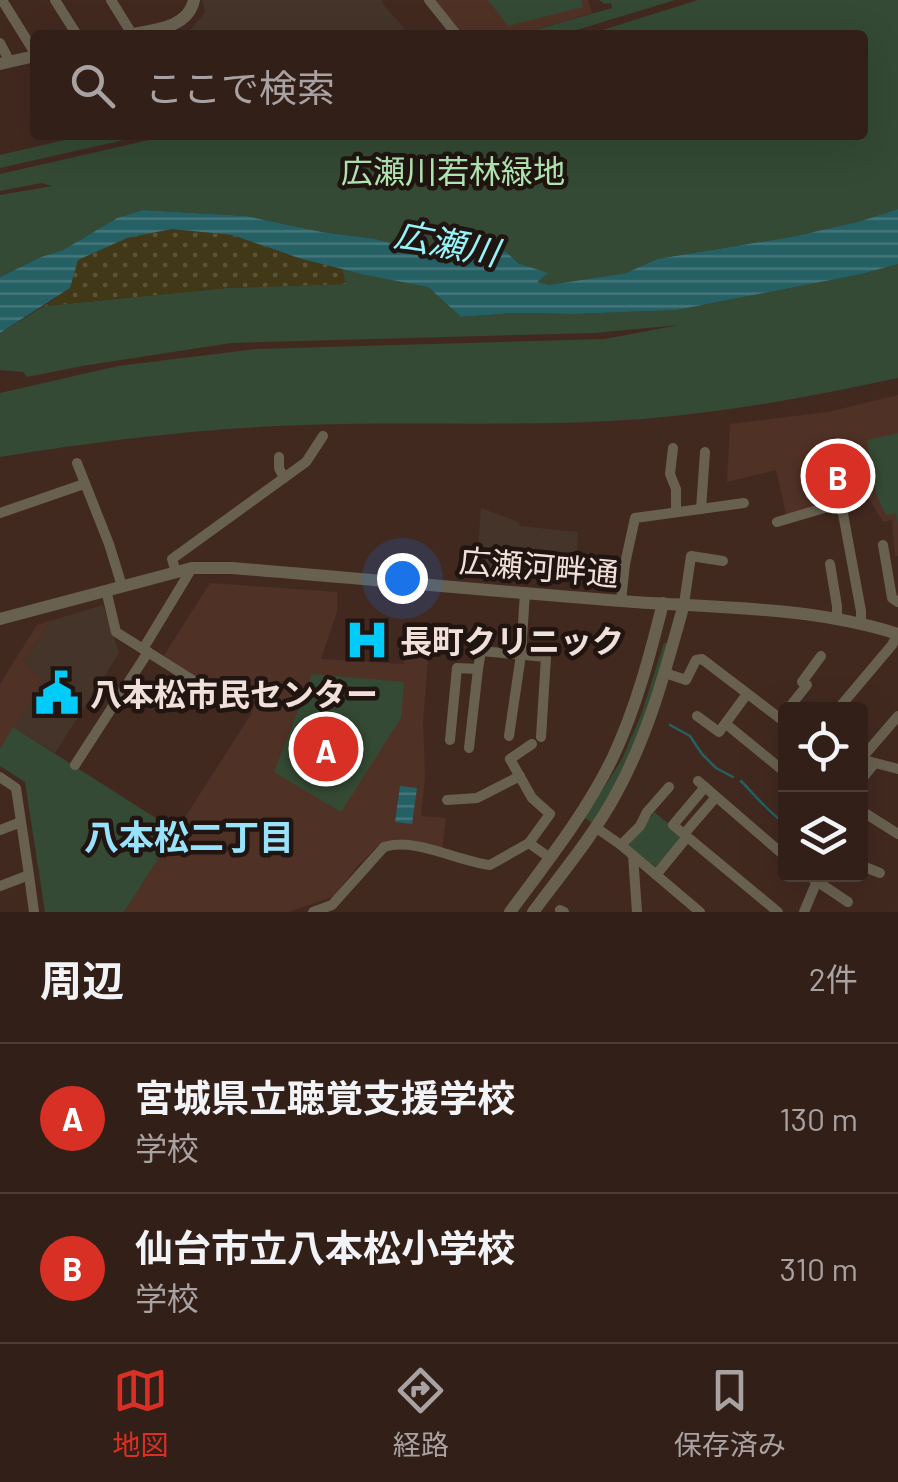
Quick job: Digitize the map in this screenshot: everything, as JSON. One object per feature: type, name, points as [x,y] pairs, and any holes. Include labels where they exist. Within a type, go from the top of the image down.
[{"type":"street","points":[[2,0],[30,46]]},
{"type":"street","points":[[54,0],[75,30]]},
{"type":"street","points":[[112,0],[128,30]]},
{"type":"street","points":[[146,30],[183,21],[194,0]]},
{"type":"street","points":[[429,0],[453,30]]},
{"type":"street","points":[[0,43],[5,63],[30,56]]},
{"type":"street","points":[[176,572],[172,559],[306,462],[323,436]]},
{"type":"street","points":[[672,448],[670,474],[676,489],[676,512]]},
{"type":"street","points":[[701,509],[705,452]]},
{"type":"street","points":[[279,457],[284,478]]},
{"type":"street","points":[[77,463],[122,586]]},
{"type":"street","points":[[0,513],[84,484]]},
{"type":"street","points":[[621,601],[635,518],[744,503]]},
{"type":"street","points":[[777,522],[841,503],[861,624]]},
{"type":"street","points":[[883,545],[892,598],[898,602]]},
{"type":"street","points":[[534,912],[595,828],[639,746],[654,711],[684,604],[691,556],[724,560]]},
{"type":"street","points":[[593,563],[625,564]]},
{"type":"street","points":[[830,564],[837,619]]},
{"type":"street","points":[[75,765],[192,568]]},
{"type":"street","name":"広瀬河畔通","points":[[0,619],[192,568],[232,568],[837,619],[898,634]]},
{"type":"street","points":[[106,590],[116,632],[213,693]]},
{"type":"street","points":[[509,736],[521,655],[524,592]]},
{"type":"street","points":[[510,912],[578,817],[612,759],[639,693],[663,602]]},
{"type":"street","points":[[845,702],[898,634]]},
{"type":"street","points":[[313,912],[332,905],[377,853],[392,845],[490,864],[529,843],[550,814],[532,798],[510,759],[537,740],[546,657],[480,651],[469,748]]},
{"type":"street","points":[[795,702],[807,685],[802,682],[821,656]]},
{"type":"street","points":[[665,673],[686,680],[696,660],[702,658],[778,712]]},
{"type":"street","points":[[450,740],[457,668],[478,669]]},
{"type":"street","points":[[697,716],[718,732],[748,694]]},
{"type":"street","points":[[868,751],[898,716]]},
{"type":"street","points":[[726,724],[778,767]]},
{"type":"street","points":[[868,762],[898,769]]},
{"type":"street","points":[[868,771],[874,764]]},
{"type":"street","points":[[447,800],[477,798],[520,776]]},
{"type":"street","points":[[0,777],[16,788],[34,912]]},
{"type":"street","points":[[778,849],[701,784],[673,825],[778,912]]},
{"type":"street","points":[[622,845],[669,786]]},
{"type":"street","points":[[656,875],[716,797]]},
{"type":"street","points":[[868,815],[898,834]]},
{"type":"street","points":[[0,830],[20,822]]},
{"type":"street","points":[[595,828],[622,845],[700,912]]},
{"type":"street","points":[[529,843],[550,858]]},
{"type":"street","points":[[633,855],[637,912]]},
{"type":"street","points":[[868,869],[880,873]]},
{"type":"street","points":[[0,886],[28,875]]},
{"type":"street","points":[[804,912],[816,882]]},
{"type":"street","points":[[821,882],[848,902]]},
{"type":"shaded area","points":[[202,0],[383,0],[406,30],[187,30],[205,12]]},
{"type":"shaded area","points":[[432,0],[588,0],[592,13],[534,30],[455,30]]},
{"type":"shaded area","points":[[898,395],[898,556],[892,520],[883,522],[867,495],[786,514],[776,470],[727,482],[730,424],[828,412]]},
{"type":"shaded area","points":[[481,508],[519,522],[520,526],[578,532],[576,564],[561,564],[559,579],[476,571]]},
{"type":"shaded area","points":[[210,583],[337,592],[337,612],[321,659],[404,664],[403,652],[429,649],[421,816],[446,818],[442,849],[401,839],[381,843],[334,896],[289,912],[124,912],[252,713],[163,657]]},
{"type":"shaded area","points":[[103,605],[119,653],[55,753],[13,727],[42,680],[24,662],[50,621]]},
{"type":"shaded area","points":[[50,621],[24,662],[43,680],[0,749],[0,684],[37,625]]},
{"type":"green space","points":[[488,0],[581,0],[583,7],[508,26]]},
{"type":"green space","points":[[599,0],[675,0],[576,30],[535,30],[612,8],[611,3]]},
{"type":"green space","name":"広瀬川若林緑地","points":[[698,0],[898,0],[898,209],[796,236],[657,259],[626,273],[549,285],[536,282],[547,273],[518,263],[440,248],[426,253],[376,239],[246,216],[143,210],[117,218],[63,250],[0,277],[0,195],[52,186],[41,183],[0,191],[0,174],[149,140],[868,140],[868,30],[603,30]]},
{"type":"green space","points":[[64,140],[124,140],[0,168],[0,155]]},
{"type":"green space","points":[[898,264],[898,378],[771,403],[643,419],[244,428],[139,437],[0,457],[0,393],[118,366],[257,349],[605,339],[679,325],[594,333],[231,343],[27,377],[23,372],[0,370],[0,333],[44,306],[226,288],[345,284],[342,269],[428,287],[461,317],[677,310]]},
{"type":"green space","points":[[898,433],[898,529],[896,513],[886,515],[876,494],[867,440]]},
{"type":"green space","points":[[664,643],[669,643],[638,737],[592,823],[585,818],[622,759]]},
{"type":"green space","points":[[312,674],[404,682],[401,718],[341,812],[274,772]]},
{"type":"green space","points":[[13,727],[176,831],[124,912],[45,912],[25,782],[0,766],[0,749]]},
{"type":"green space","points":[[654,812],[684,836],[657,869],[628,845]]},
{"type":"sand","points":[[172,229],[232,235],[342,269],[346,284],[226,288],[44,306],[70,288],[77,260],[127,238]]},
{"type":"water","name":"広瀬川","points":[[898,209],[898,264],[677,310],[575,314],[461,317],[428,287],[302,259],[232,235],[172,229],[127,238],[78,260],[70,288],[0,333],[0,277],[63,250],[117,218],[143,210],[246,216],[376,239],[426,253],[440,248],[506,252],[518,263],[548,273],[537,282],[549,285],[626,273],[657,259],[796,236]]},
{"type":"water","points":[[400,786],[417,788],[412,824],[395,822]]},
{"type":"waterway","points":[[670,725],[690,736],[716,768],[733,777]]},
{"type":"waterway","points":[[741,781],[778,818]]},
{"type":"place","name":"仙台市立八本松小学校","points":[[838,476]]},
{"type":"place","name":"長町クリニック","points":[[367,640]]},
{"type":"place","name":"八本松市民センター","points":[[57,693]]},
{"type":"place","name":"宮城県立聴覚支援学校","points":[[326,749]]},
{"type":"district","name":"八本松二丁目","points":[[189,836]]}]
